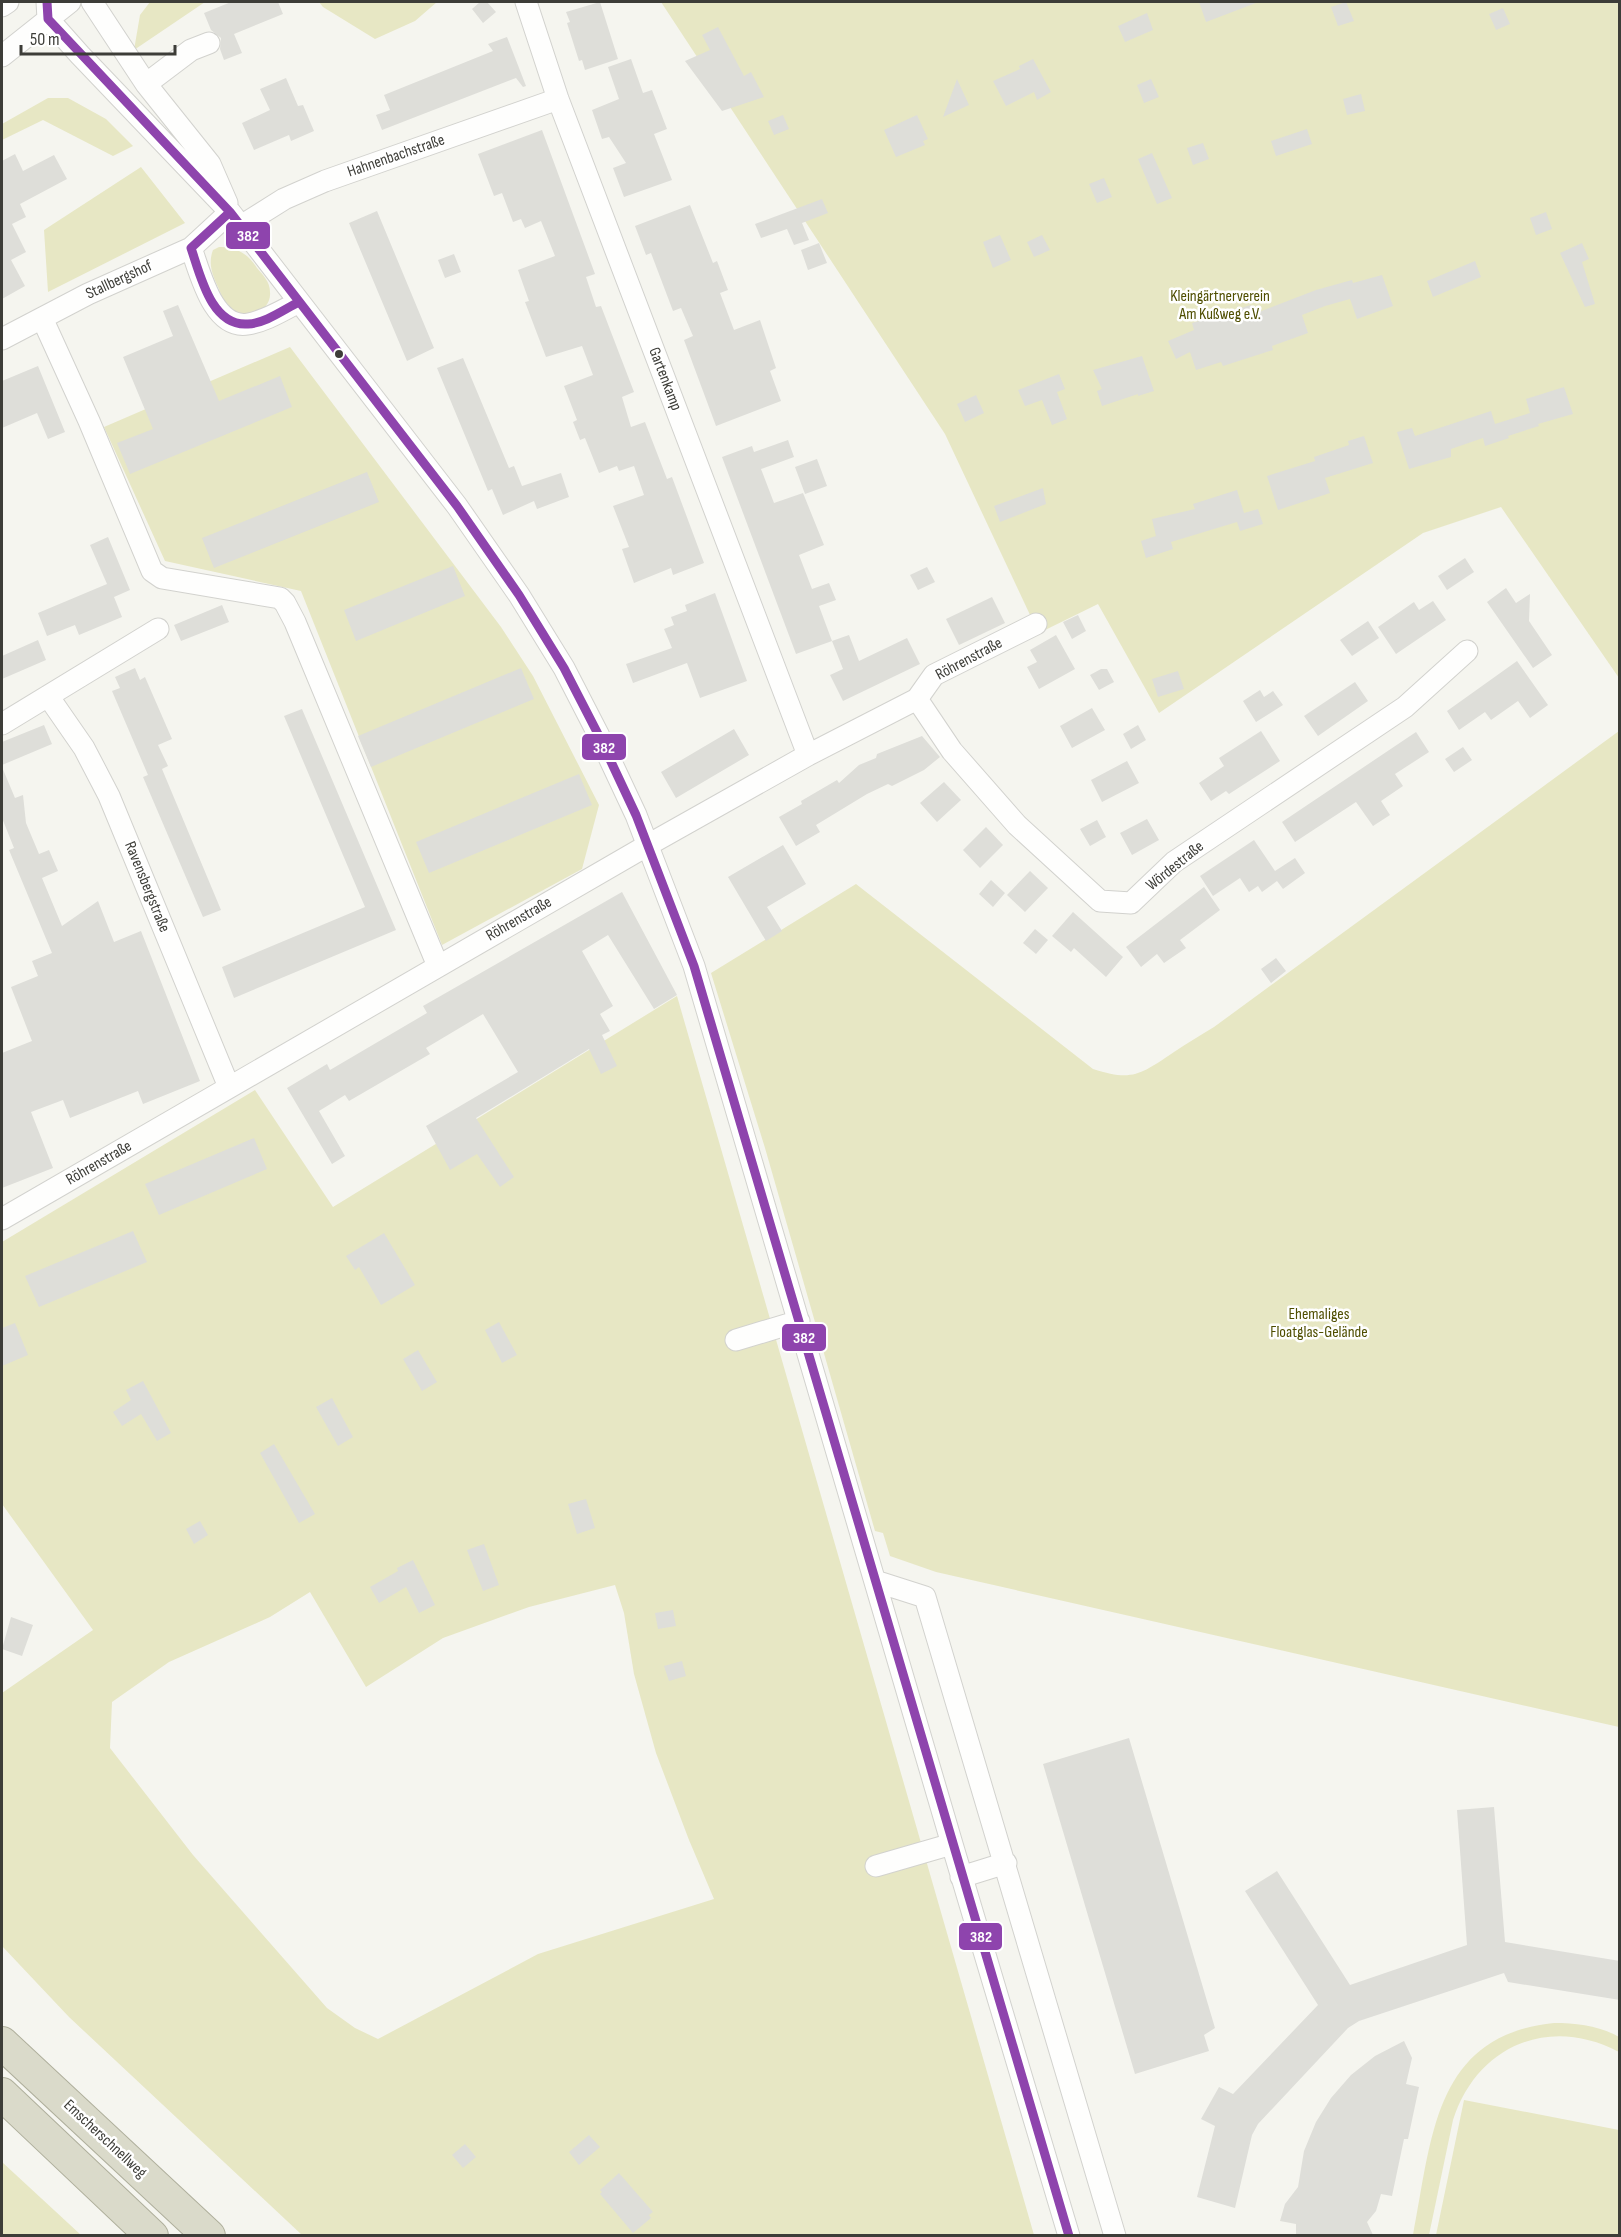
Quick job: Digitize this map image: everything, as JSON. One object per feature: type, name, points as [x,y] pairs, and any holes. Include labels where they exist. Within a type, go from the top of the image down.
[{"type":"highway","name":"Emscherschnellweg","points":[[2,2043],[208,2235]]},
{"type":"highway","points":[[2,2094],[152,2235]]},
{"type":"street","points":[[2,6],[8,2]]},
{"type":"street","points":[[2,56],[47,10],[70,2]]},
{"type":"street","points":[[92,2],[146,84],[210,164],[236,219]]},
{"type":"street","name":"Gartenkamp","points":[[526,2],[558,99],[808,755]]},
{"type":"street","points":[[47,10],[161,141],[236,219],[457,506],[519,595],[564,668],[598,734],[648,845],[694,966],[1069,2235]]},
{"type":"street","points":[[146,84],[191,50],[209,43]]},
{"type":"street","name":"Hahnenbachstraße","points":[[236,219],[325,181],[558,99]]},
{"type":"street","name":"Stallbergshof","points":[[2,339],[190,248],[236,219]]},
{"type":"street","points":[[190,248],[217,311],[230,323],[245,325],[264,320],[299,302]]},
{"type":"street","points":[[42,318],[89,421],[152,571],[162,578],[280,598],[285,603],[295,622],[438,966]]},
{"type":"street","name":"Röhrenstraße","points":[[2,1219],[648,845],[808,755],[917,699],[934,675],[1036,624]]},
{"type":"street","points":[[2,724],[158,629]]},
{"type":"street","name":"Wördestraße","points":[[917,699],[952,751],[1017,825],[1100,901],[1131,903],[1174,862],[1405,707],[1467,651]]},
{"type":"street","name":"Ravensbergstraße","points":[[48,696],[84,748],[110,796],[229,1087]]},
{"type":"street","points":[[736,1340],[799,1321]]},
{"type":"street","points":[[875,1581],[925,1598],[1006,1863],[1115,2235]]},
{"type":"street","points":[[876,1866],[952,1844]]},
{"type":"street","points":[[962,1877],[1006,1863]]},
{"type":"green space","points":[[150,2],[205,2],[134,50],[140,15]]},
{"type":"green space","points":[[319,2],[437,2],[415,21],[375,39],[323,7]]},
{"type":"green space","name":"Kleingärtnerverein Am Kußweg e.V.","points":[[661,2],[1619,2],[1619,678],[1501,507],[1423,533],[1159,713],[1098,604],[1041,632],[1031,617],[945,434]]},
{"type":"green space","points":[[48,98],[68,98],[106,119],[133,146],[113,156],[43,120],[2,140],[2,124]]},
{"type":"green space","points":[[141,167],[185,223],[48,292],[44,230]]},
{"type":"green space","points":[[219,247],[231,248],[246,255],[266,279],[270,288],[269,299],[262,310],[242,315],[230,309],[226,304],[211,268],[213,250]]},
{"type":"green space","points":[[290,347],[501,627],[533,676],[599,805],[582,869],[442,945],[301,591],[165,561],[104,427]]},
{"type":"green space","name":"Ehemaliges Floatglas-Gelände","points":[[1619,731],[1619,1727],[936,1572],[890,1556],[883,1533],[875,1531],[765,1148],[711,973],[856,884],[1093,1069],[1118,1075],[1136,1074],[1153,1066],[1214,1027]]},
{"type":"green space","points":[[677,996],[1034,2235],[302,2235],[69,2017],[2,1946],[2,1693],[93,1630],[2,1504],[2,1242],[255,1090],[333,1207]],"holes":[[[615,1585],[624,1613],[634,1674],[656,1753],[714,1899],[538,1954],[378,2039],[355,2028],[327,2008],[193,1855],[110,1748],[112,1702],[169,1662],[270,1617],[310,1592],[366,1687],[443,1638],[529,1607]]]},
{"type":"green space","points":[[1554,2023],[1588,2026],[1612,2033],[1619,2037],[1619,2052],[1593,2041],[1567,2036],[1542,2037],[1519,2044],[1498,2056],[1479,2073],[1464,2094],[1453,2120],[1429,2235],[1413,2235],[1434,2129],[1445,2098],[1461,2070],[1484,2048],[1514,2032]]},
{"type":"green space","points":[[1464,2100],[1619,2130],[1619,2235],[1436,2235]]},
{"type":"green space","points":[[2,2162],[81,2235],[2,2235]]},
{"type":"building","points":[[231,2],[278,2],[283,14],[234,34],[242,53],[224,60],[220,49],[221,38],[211,30],[204,13]]},
{"type":"building","points":[[480,2],[487,2],[496,12],[483,23],[472,9]]},
{"type":"building","points":[[600,2],[618,59],[585,70],[582,60],[579,61],[567,23],[570,22],[566,12]]},
{"type":"building","points":[[1199,2],[1256,2],[1256,3],[1206,22]]},
{"type":"building","points":[[1346,2],[1354,21],[1338,26],[1331,7]]},
{"type":"building","points":[[1503,8],[1510,24],[1496,30],[1489,14]]},
{"type":"building","points":[[1147,13],[1153,30],[1125,42],[1118,26]]},
{"type":"building","points":[[718,27],[744,76],[751,72],[764,97],[722,111],[685,61],[710,50],[702,35]]},
{"type":"building","points":[[507,37],[526,86],[523,87],[516,78],[382,130],[376,115],[390,110],[384,95],[493,51],[488,44]]},
{"type":"building","points":[[631,59],[643,93],[652,90],[667,129],[654,134],[672,180],[624,197],[613,168],[626,163],[609,137],[602,139],[592,110],[619,99],[608,67]]},
{"type":"building","points":[[1033,59],[1051,92],[1037,100],[1034,92],[1006,106],[993,81],[1020,69],[1019,66]]},
{"type":"building","points":[[286,78],[298,106],[303,105],[314,131],[291,141],[289,135],[254,150],[242,123],[270,110],[260,89]]},
{"type":"building","points":[[957,79],[969,105],[943,117]]},
{"type":"building","points":[[1151,79],[1159,97],[1144,103],[1137,85]]},
{"type":"building","points":[[1361,94],[1365,111],[1347,115],[1343,99]]},
{"type":"building","points":[[783,115],[789,129],[774,135],[768,121]]},
{"type":"building","points":[[917,115],[928,139],[923,141],[925,145],[896,157],[884,130]]},
{"type":"building","points":[[1307,129],[1312,144],[1276,156],[1271,141]]},
{"type":"building","points":[[542,130],[595,274],[586,277],[596,307],[601,306],[634,392],[622,397],[631,427],[645,422],[667,479],[672,477],[704,563],[673,575],[671,568],[634,583],[622,549],[629,547],[613,506],[644,495],[634,466],[619,471],[617,466],[599,473],[585,438],[580,440],[573,422],[577,420],[564,386],[593,375],[582,346],[546,357],[525,302],[529,301],[518,270],[555,256],[541,221],[525,228],[521,219],[513,222],[502,193],[494,196],[478,154]]},
{"type":"building","points":[[1203,143],[1209,159],[1193,165],[1187,148]]},
{"type":"building","points":[[1152,153],[1172,198],[1157,204],[1138,159]]},
{"type":"building","points":[[15,154],[23,171],[54,155],[67,179],[20,204],[26,217],[12,224],[26,252],[11,260],[25,286],[2,299],[2,161]]},
{"type":"building","points":[[1104,178],[1112,197],[1097,203],[1089,184]]},
{"type":"building","points":[[822,199],[828,213],[802,223],[809,240],[794,245],[787,229],[761,238],[755,224]]},
{"type":"building","points":[[690,205],[713,263],[717,261],[728,290],[720,293],[734,330],[760,320],[776,368],[770,371],[781,401],[716,426],[684,340],[693,336],[681,308],[673,311],[651,253],[646,255],[635,226]]},
{"type":"building","points":[[377,211],[434,348],[407,361],[349,223]]},
{"type":"building","points":[[1546,212],[1552,229],[1536,235],[1530,218]]},
{"type":"building","points":[[1000,235],[1011,260],[993,268],[983,242]]},
{"type":"building","points":[[1042,235],[1050,250],[1034,257],[1027,242]]},
{"type":"building","points":[[819,243],[827,263],[808,270],[801,250]]},
{"type":"building","points":[[1582,243],[1589,259],[1582,262],[1595,304],[1585,307],[1560,253]]},
{"type":"building","points":[[454,254],[461,272],[445,278],[438,260]]},
{"type":"building","points":[[1475,261],[1481,277],[1433,297],[1427,281]]},
{"type":"building","points":[[1382,275],[1393,306],[1357,319],[1350,299],[1325,306],[1302,315],[1308,333],[1272,346],[1273,350],[1223,366],[1221,362],[1196,370],[1190,352],[1176,359],[1168,341],[1194,330],[1192,323],[1251,305],[1254,314],[1316,290]]},
{"type":"building","points":[[178,305],[219,401],[280,376],[292,407],[130,474],[117,443],[153,429],[123,357],[173,336],[163,311]]},
{"type":"building","points":[[1142,356],[1154,391],[1102,406],[1097,391],[1102,389],[1093,370]]},
{"type":"building","points":[[463,358],[509,468],[514,466],[522,486],[561,473],[569,497],[537,509],[534,501],[503,515],[492,489],[488,491],[437,368]]},
{"type":"building","points":[[38,366],[65,432],[48,439],[37,413],[2,428],[2,381]]},
{"type":"building","points":[[1059,374],[1065,389],[1057,392],[1067,419],[1052,425],[1042,400],[1025,406],[1018,390]]},
{"type":"building","points":[[1564,387],[1573,414],[1538,424],[1539,426],[1485,446],[1483,438],[1451,449],[1451,457],[1409,469],[1397,432],[1412,428],[1415,436],[1491,411],[1495,424],[1530,413],[1526,399]]},
{"type":"building","points":[[976,395],[984,413],[965,422],[957,404]]},
{"type":"building","points":[[1364,436],[1373,463],[1325,478],[1330,493],[1278,510],[1267,476],[1315,461],[1314,457],[1349,445],[1348,441]]},
{"type":"building","points":[[788,440],[794,457],[761,469],[774,503],[803,493],[824,545],[799,555],[812,589],[829,583],[836,600],[819,606],[832,641],[796,654],[722,457],[752,446],[754,452]]},
{"type":"building","points":[[817,459],[827,486],[805,494],[795,467]]},
{"type":"building","points":[[367,472],[379,502],[214,568],[202,538]]},
{"type":"building","points":[[1043,488],[1046,504],[1000,522],[994,506]]},
{"type":"building","points":[[1237,490],[1244,513],[1258,509],[1263,524],[1240,531],[1237,522],[1171,542],[1173,549],[1146,558],[1141,541],[1156,536],[1152,519],[1195,509],[1193,504]]},
{"type":"building","points":[[108,537],[130,590],[114,597],[122,617],[79,635],[75,625],[47,636],[38,613],[107,584],[90,545]]},
{"type":"building","points":[[1465,558],[1474,572],[1447,590],[1438,576]]},
{"type":"building","points":[[453,566],[465,596],[356,641],[344,610]]},
{"type":"building","points":[[927,567],[935,582],[918,590],[910,575]]},
{"type":"building","points":[[1506,588],[1516,603],[1530,594],[1529,621],[1552,655],[1533,668],[1487,602]]},
{"type":"building","points":[[715,593],[747,681],[700,698],[687,663],[633,683],[626,664],[672,648],[664,629],[674,625],[671,617],[687,611],[685,605]]},
{"type":"building","points":[[992,597],[1005,623],[959,645],[946,619]]},
{"type":"building","points":[[1433,601],[1446,620],[1396,654],[1378,627],[1414,602],[1419,610]]},
{"type":"building","points":[[222,605],[229,622],[181,641],[174,625]]},
{"type":"building","points":[[1078,615],[1086,631],[1072,639],[1063,622]]},
{"type":"building","points":[[1368,621],[1379,638],[1352,656],[1340,640]]},
{"type":"building","points":[[849,635],[859,661],[907,638],[920,664],[843,701],[830,675],[843,669],[832,641]]},
{"type":"building","points":[[1056,635],[1075,669],[1039,689],[1027,667],[1037,662],[1030,650]]},
{"type":"building","points":[[38,640],[46,660],[2,679],[2,656]]},
{"type":"building","points":[[1517,661],[1548,705],[1530,718],[1518,701],[1491,720],[1485,712],[1459,730],[1447,711]]},
{"type":"building","points":[[135,668],[140,680],[145,677],[172,739],[158,745],[168,766],[162,769],[221,910],[203,917],[143,777],[148,775],[112,691],[120,688],[115,677]]},
{"type":"building","points":[[521,668],[534,699],[371,767],[358,736]]},
{"type":"building","points":[[1101,669],[1107,669],[1114,682],[1099,690],[1090,675]]},
{"type":"building","points":[[1178,671],[1184,689],[1158,697],[1152,679]]},
{"type":"building","points":[[1355,682],[1368,701],[1318,736],[1304,716]]},
{"type":"building","points":[[1260,690],[1264,697],[1273,691],[1283,705],[1256,722],[1243,701]]},
{"type":"building","points":[[1092,708],[1105,730],[1072,748],[1060,726]]},
{"type":"building","points":[[302,709],[396,930],[234,998],[222,967],[365,907],[284,716]]},
{"type":"building","points":[[44,725],[52,744],[2,765],[2,742]]},
{"type":"building","points":[[1138,725],[1146,740],[1131,749],[1123,734]]},
{"type":"building","points":[[734,729],[749,755],[676,798],[661,772]]},
{"type":"building","points":[[1261,731],[1280,761],[1229,794],[1226,791],[1211,801],[1199,783],[1224,766],[1219,758]]},
{"type":"building","points":[[1416,732],[1429,752],[1395,774],[1403,786],[1381,801],[1390,815],[1373,826],[1356,802],[1295,842],[1282,822]]},
{"type":"building","points":[[922,736],[940,757],[924,770],[892,786],[888,784],[867,794],[816,825],[820,832],[796,846],[779,817],[837,780],[839,783],[859,765],[876,758],[877,754]]},
{"type":"building","points":[[1463,747],[1472,760],[1454,772],[1445,759]]},
{"type":"building","points":[[1127,761],[1139,783],[1102,802],[1091,780]]},
{"type":"building","points":[[2,767],[15,798],[23,795],[26,823],[39,854],[49,850],[58,871],[42,878],[62,926],[98,901],[114,942],[141,931],[200,1081],[143,1104],[138,1091],[70,1118],[63,1100],[31,1112],[53,1168],[2,1188],[2,1053],[32,1041],[11,987],[38,976],[32,961],[52,953],[9,850],[14,848],[2,818]]},
{"type":"building","points":[[579,774],[592,805],[429,873],[416,842]]},
{"type":"building","points":[[944,782],[961,800],[937,822],[920,803]]},
{"type":"building","points":[[1147,819],[1159,840],[1132,855],[1120,833]]},
{"type":"building","points":[[1097,820],[1106,837],[1090,846],[1080,829]]},
{"type":"building","points":[[986,827],[1003,845],[980,868],[963,850]]},
{"type":"building","points":[[1254,840],[1275,871],[1295,858],[1305,873],[1283,889],[1277,881],[1262,892],[1258,886],[1249,892],[1240,878],[1213,896],[1200,876]]},
{"type":"building","points":[[783,845],[806,884],[767,907],[782,931],[766,941],[728,877]]},
{"type":"building","points":[[1030,871],[1048,888],[1025,912],[1007,895]]},
{"type":"building","points":[[991,880],[1005,893],[993,907],[979,894]]},
{"type":"building","points":[[1204,887],[1220,910],[1180,940],[1186,948],[1164,963],[1157,954],[1141,967],[1126,947]]},
{"type":"building","points":[[622,892],[677,995],[654,1009],[608,935],[582,951],[613,1006],[600,1014],[610,1031],[602,1035],[617,1066],[601,1074],[589,1049],[476,1118],[514,1177],[500,1187],[477,1154],[450,1170],[426,1126],[518,1072],[483,1014],[426,1048],[430,1054],[349,1101],[345,1095],[319,1111],[345,1156],[332,1164],[287,1088],[327,1064],[330,1070],[427,1013],[423,1006]]},
{"type":"building","points":[[1073,912],[1123,957],[1106,977],[1074,948],[1071,952],[1052,936]]},
{"type":"building","points":[[1035,929],[1048,940],[1036,954],[1023,943]]},
{"type":"building","points":[[1276,958],[1286,971],[1271,983],[1261,969]]},
{"type":"building","points":[[254,1138],[267,1169],[159,1215],[145,1184]]},
{"type":"building","points":[[133,1231],[147,1262],[39,1307],[25,1276]]},
{"type":"building","points":[[384,1233],[415,1285],[381,1305],[359,1267],[355,1270],[346,1256]]},
{"type":"building","points":[[499,1322],[517,1355],[502,1363],[485,1330]]},
{"type":"building","points":[[15,1323],[28,1355],[2,1366],[2,1328]]},
{"type":"building","points":[[418,1350],[437,1382],[422,1391],[403,1359]]},
{"type":"building","points":[[143,1381],[171,1433],[157,1441],[141,1414],[122,1426],[113,1412],[131,1400],[126,1390]]},
{"type":"building","points":[[332,1398],[353,1437],[338,1446],[316,1407]]},
{"type":"building","points":[[274,1444],[315,1514],[299,1523],[260,1453]]},
{"type":"building","points":[[586,1499],[595,1528],[577,1534],[568,1504]]},
{"type":"building","points":[[200,1521],[208,1535],[194,1544],[186,1529]]},
{"type":"building","points":[[484,1544],[499,1585],[483,1591],[467,1550]]},
{"type":"building","points":[[413,1560],[435,1605],[419,1613],[406,1587],[379,1603],[370,1587]]},
{"type":"building","points":[[673,1610],[676,1626],[658,1629],[655,1613]]},
{"type":"building","points":[[11,1617],[33,1625],[22,1656],[2,1649]]},
{"type":"building","points":[[682,1661],[686,1676],[669,1681],[664,1666]]},
{"type":"building","points":[[1129,1738],[1215,2028],[1204,2035],[1209,2051],[1135,2074],[1043,1764]]},
{"type":"building","points":[[1494,1807],[1505,1942],[1620,1961],[1620,2000],[1508,1982],[1504,1973],[1359,2021],[1348,2028],[1258,2124],[1252,2135],[1235,2208],[1197,2197],[1215,2126],[1201,2119],[1219,2087],[1233,2094],[1318,2005],[1245,1891],[1277,1871],[1350,1985],[1467,1945],[1457,1810]]},
{"type":"building","points":[[1404,2041],[1412,2058],[1406,2084],[1419,2087],[1408,2139],[1404,2139],[1392,2196],[1381,2194],[1376,2211],[1367,2222],[1373,2235],[1296,2235],[1296,2224],[1280,2221],[1285,2204],[1298,2187],[1304,2151],[1316,2122],[1331,2098],[1351,2075],[1375,2056]]},
{"type":"building","points":[[589,2135],[600,2147],[579,2165],[569,2152]]},
{"type":"building","points":[[465,2144],[476,2157],[463,2168],[452,2155]]},
{"type":"building","points":[[619,2173],[653,2212],[649,2215],[651,2218],[633,2233],[600,2194],[602,2192],[600,2190]]},
{"type":"transit line","name":"382","points":[[47,2],[48,19],[230,212],[457,506],[519,595],[564,668],[636,815],[694,966],[1069,2236]]},
{"type":"transit line","name":"382","points":[[230,212],[191,248],[203,284],[216,308],[235,323],[248,324],[268,319],[299,302]]}]
